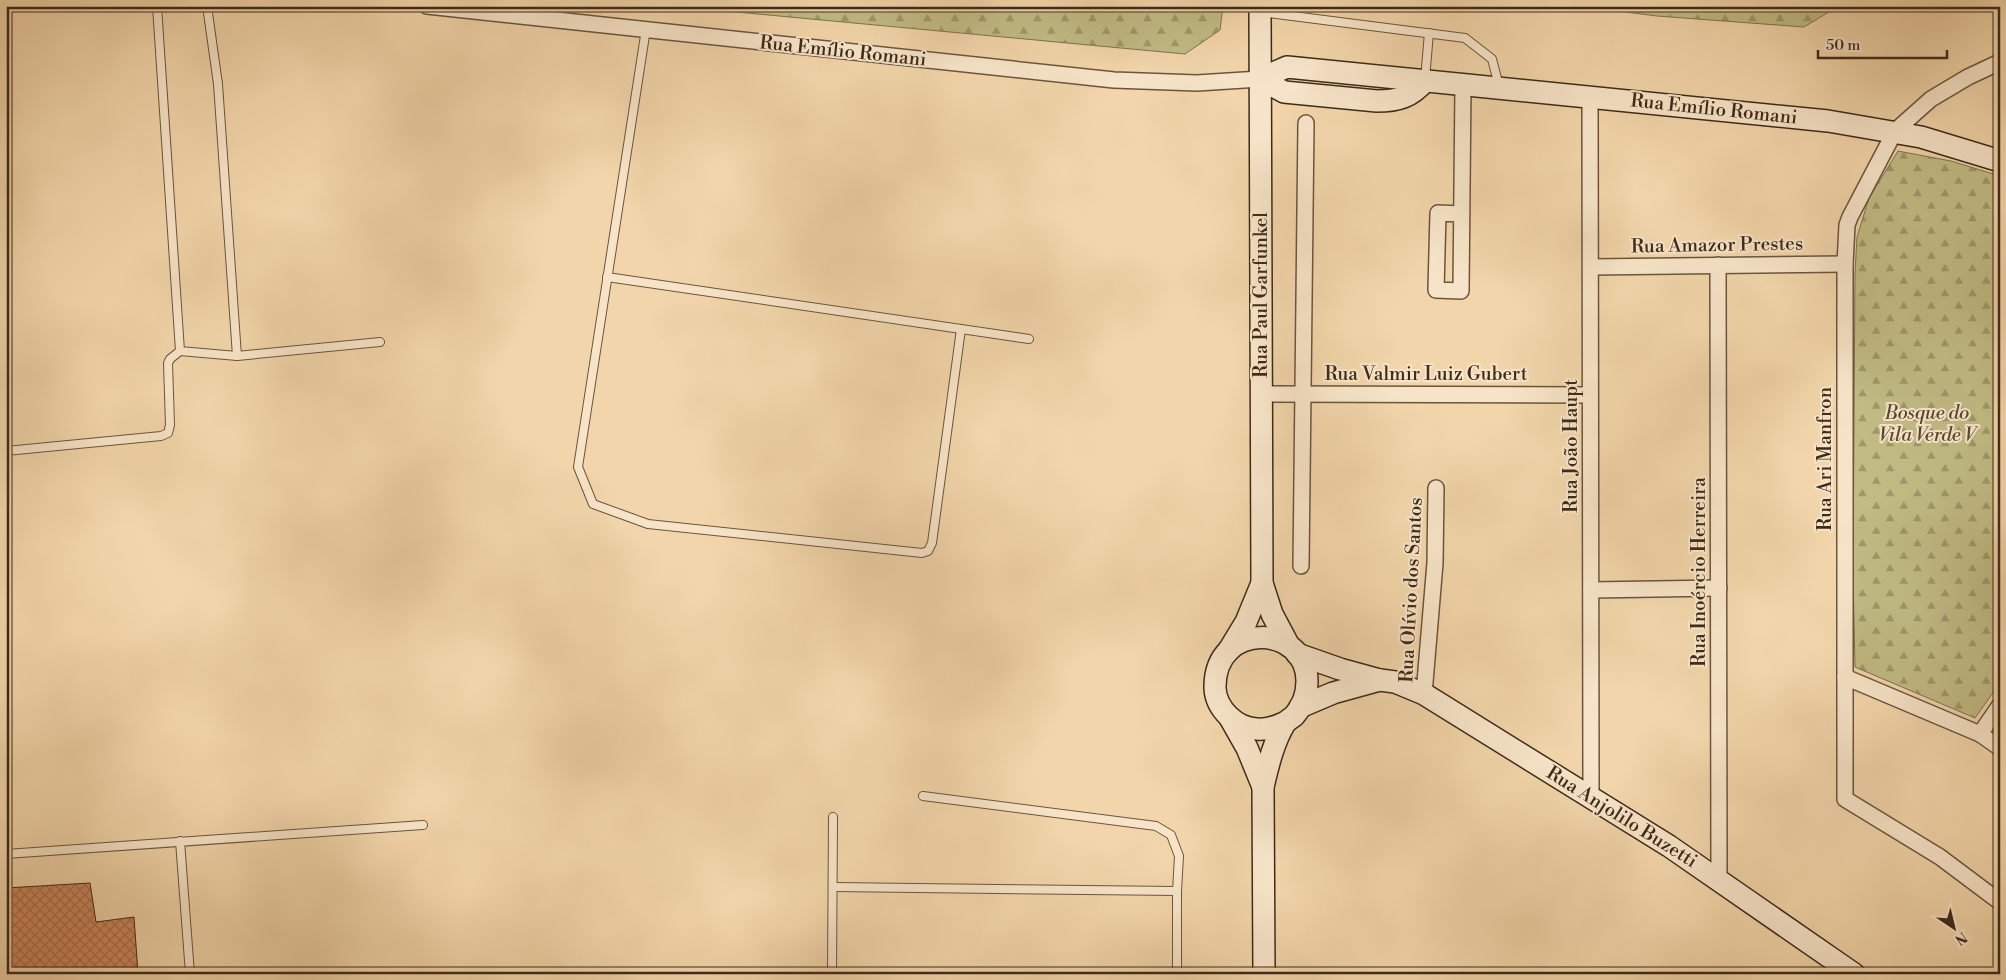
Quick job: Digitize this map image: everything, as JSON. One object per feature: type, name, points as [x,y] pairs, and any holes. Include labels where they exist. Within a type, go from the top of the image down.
[{"type":"main road","name":"Rua Paul Garfunkel","points":[[1260,9],[1262,583],[1272,614],[1293,650]]},
{"type":"main road","points":[[1260,79],[1284,92],[1377,101],[1392,101],[1405,98],[1425,81]]},
{"type":"main road","name":"Rua Emílio Romani","points":[[1425,81],[1828,120],[1895,131],[1944,143],[2000,161]]},
{"type":"main road","name":"Rua Paul Garfunkel","points":[[1229,650],[1246,622],[1262,583]]},
{"type":"main road","points":[[1263,788],[1248,748],[1230,718],[1220,706],[1215,692],[1215,677],[1220,662],[1229,650],[1239,642],[1251,638],[1264,637],[1277,640],[1293,650],[1304,666],[1307,680],[1306,694],[1272,752],[1263,788],[1264,974]]},
{"type":"main road","name":"Rua Anjolilo Buzetti","points":[[1293,650],[1380,680],[1395,682],[1424,694],[1590,796],[1719,879],[1854,974]]},
{"type":"main road","name":"Rua Anjolilo Buzetti","points":[[1293,714],[1334,693],[1380,680]]},
{"type":"main road","points":[[1230,718],[1242,726],[1257,729],[1272,728],[1293,714]]},
{"type":"street","name":"Rua Emílio Romani","points":[[427,6],[1114,80],[1197,83],[1260,79]]},
{"type":"street","name":"Rua Ari Manfron","points":[[2000,62],[1968,77],[1930,99],[1895,131],[1850,217],[1847,225],[1845,264],[1845,799],[1940,857],[2000,902]]},
{"type":"street","points":[[1462,214],[1438,213],[1436,290],[1461,291],[1462,214],[1463,84]]},
{"type":"street","name":"Rua João Haupt","points":[[1590,97],[1590,796]]},
{"type":"street","points":[[1301,566],[1306,123]]},
{"type":"street","name":"Rua Amazor Prestes","points":[[1591,267],[1845,264]]},
{"type":"street","name":"Rua Inoércio Herreira","points":[[1718,266],[1719,879]]},
{"type":"street","name":"Rua Valmir Luiz Gubert","points":[[1261,394],[1590,395]]},
{"type":"street","name":"Rua Olívio dos Santos","points":[[1424,694],[1435,563],[1436,488]]},
{"type":"street","points":[[1591,590],[1719,588]]},
{"type":"street","points":[[1845,677],[1980,734],[2000,748]]},
{"type":"street","points":[[1980,734],[2000,706]]},
{"type":"lane","points":[[157,6],[180,351]]},
{"type":"lane","points":[[207,6],[218,84],[237,356]]},
{"type":"lane","points":[[1260,9],[1465,38],[1492,59],[1500,88]]},
{"type":"lane","points":[[646,29],[578,467],[593,504],[648,524],[922,553],[928,551],[932,543],[961,329]]},
{"type":"lane","points":[[1425,81],[1429,34]]},
{"type":"lane","points":[[607,277],[1029,339]]},
{"type":"lane","points":[[6,451],[161,436],[168,432],[170,425],[168,363],[170,358],[180,351],[237,356],[380,342]]},
{"type":"lane","points":[[923,796],[1156,826],[1171,835],[1179,856],[1177,974]]},
{"type":"lane","points":[[832,974],[833,817]]},
{"type":"lane","points":[[6,854],[423,825]]},
{"type":"lane","points":[[180,842],[190,974]]},
{"type":"lane","points":[[833,887],[1177,891]]},
{"type":"lane","points":[[1304,974],[1337,974]]},
{"type":"green space","points":[[672,6],[1223,6],[1220,30],[1185,54]]},
{"type":"green space","points":[[1578,6],[1839,6],[1804,27],[1657,16]]},
{"type":"green space","name":"Bosque do Vila Verde V","points":[[1898,151],[1951,161],[2000,176],[2000,683],[1975,718],[1855,667],[1853,575],[1855,273],[1857,237],[1869,198]]},
{"type":"building","points":[[90,883],[96,922],[134,917],[138,974],[6,974],[6,888]]}]
